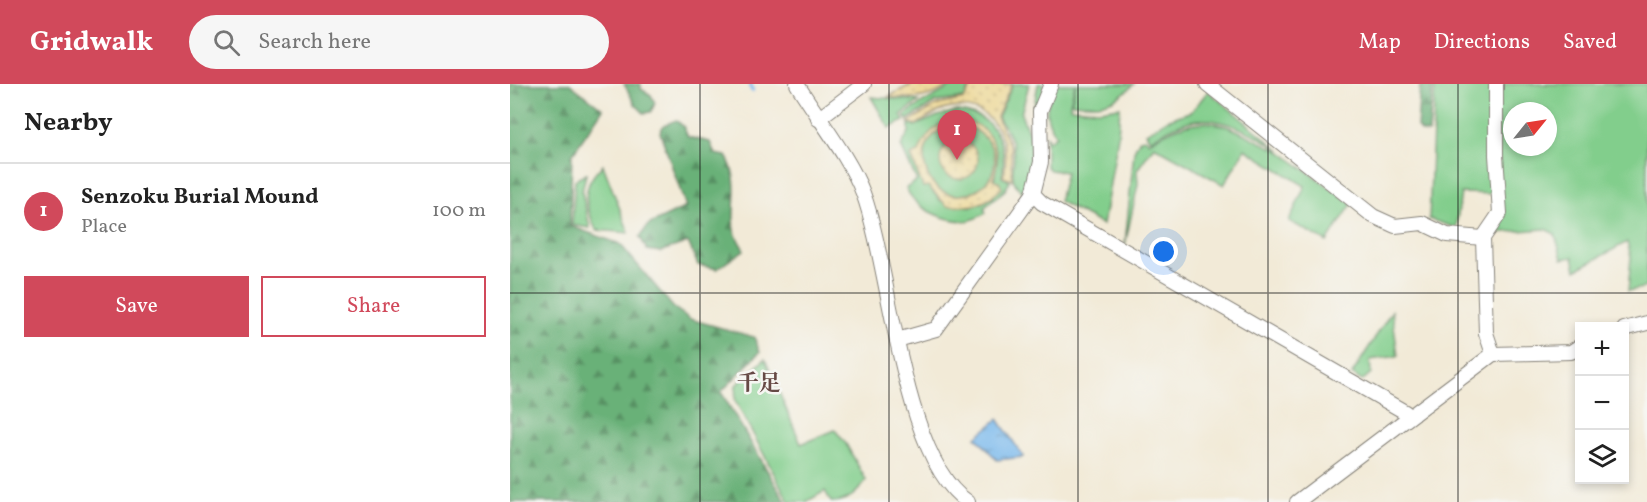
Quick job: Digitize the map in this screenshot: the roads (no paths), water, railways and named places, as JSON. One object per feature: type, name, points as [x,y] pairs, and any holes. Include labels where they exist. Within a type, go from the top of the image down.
[{"type":"street","points":[[797,84],[856,178],[862,192],[882,260],[897,340],[913,406],[925,440],[948,484],[968,502]]},
{"type":"street","points":[[818,119],[864,84]]},
{"type":"street","points":[[897,340],[936,329],[1033,194],[1041,162],[1040,111],[1051,84]]},
{"type":"street","points":[[1207,84],[1373,216],[1395,226],[1422,223],[1447,235],[1483,237]]},
{"type":"street","points":[[1493,354],[1486,333],[1483,237],[1500,213],[1496,155],[1496,84]]},
{"type":"street","points":[[1033,194],[1042,203],[1405,412],[1409,417]]},
{"type":"street","points":[[1629,328],[1647,323]]},
{"type":"street","points":[[1298,502],[1493,354],[1571,352],[1575,349]]},
{"type":"water","points":[[998,419],[1023,457],[997,460],[976,437]]},
{"type":"waterway","points":[[750,84],[752,90]]},
{"type":"place","name":"Senzoku Burial Mound","points":[[957,160]]},
{"type":"district","name":"千足","points":[[759,384]]}]
